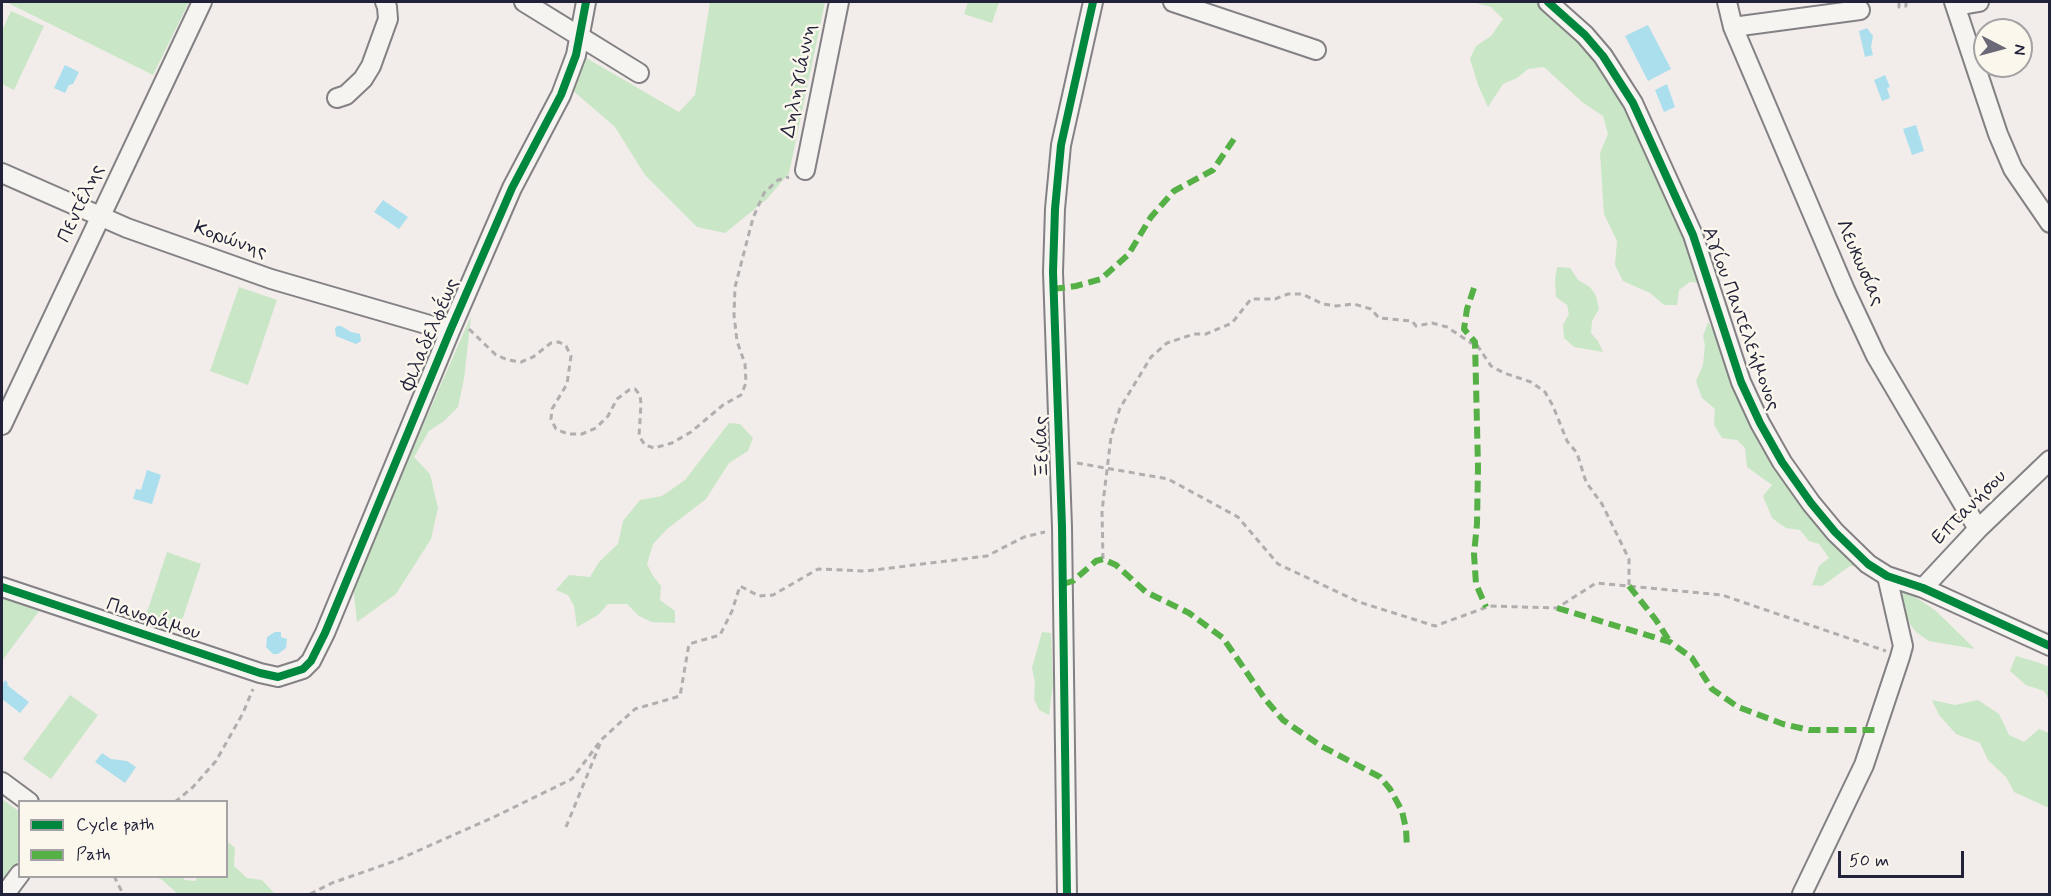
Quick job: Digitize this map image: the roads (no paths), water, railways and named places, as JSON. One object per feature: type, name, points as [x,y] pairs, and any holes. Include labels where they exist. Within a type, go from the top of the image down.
[{"type":"street","name":"Πεντέλης","points":[[2,425],[202,2]]},
{"type":"street","points":[[338,99],[363,79],[371,66],[388,19],[385,2]]},
{"type":"street","points":[[524,2],[639,73]]},
{"type":"street","name":"Φιλαδελφέως","points":[[294,673],[303,669],[311,661],[326,633],[450,331],[512,188],[561,95],[576,55],[586,2]]},
{"type":"street","name":"Δηληγιάννη","points":[[805,170],[839,2]]},
{"type":"street","name":"Ξενίας","points":[[1067,894],[1062,527],[1053,289],[1055,208],[1061,145],[1072,87],[1093,2]]},
{"type":"street","points":[[1173,2],[1316,50]]},
{"type":"street","name":"Αγίου Παντελεήμονος","points":[[1548,2],[1597,49],[1614,71],[1633,103],[1693,235],[1742,382],[1760,423],[1782,462],[1811,503],[1835,532],[1868,564],[1887,576],[1923,588],[2049,646]]},
{"type":"street","name":"Λευκωσίας","points":[[1727,2],[1733,27],[1845,290],[1876,356],[1978,529]]},
{"type":"street","points":[[1979,2],[1955,4],[1998,134],[2013,169],[2049,223]]},
{"type":"street","points":[[1733,27],[1860,10]]},
{"type":"street","name":"Κορώνης","points":[[2,173],[100,217],[271,279],[450,331]]},
{"type":"street","name":"Επτανήσου","points":[[1923,588],[1978,529],[2049,460]]},
{"type":"street","points":[[1802,894],[1864,765],[1903,646],[1887,576]]},
{"type":"street","name":"Πανοράμου","points":[[2,587],[260,673],[278,677],[294,673]]},
{"type":"street","points":[[2,782],[28,800]]},
{"type":"street","points":[[5,894],[18,877]]},
{"type":"water","points":[[1648,25],[1671,69],[1648,81],[1625,36]]},
{"type":"water","points":[[1867,28],[1873,36],[1871,47],[1873,55],[1865,57],[1859,31]]},
{"type":"water","points":[[65,65],[79,72],[65,93],[54,88]]},
{"type":"water","points":[[1885,75],[1890,87],[1887,88],[1890,98],[1882,101],[1874,80]]},
{"type":"water","points":[[1667,84],[1675,107],[1664,112],[1655,90]]},
{"type":"water","points":[[1916,125],[1924,151],[1912,155],[1903,129]]},
{"type":"water","points":[[383,200],[408,217],[399,229],[374,212]]},
{"type":"water","points":[[337,326],[360,334],[361,341],[356,344],[336,336]]},
{"type":"water","points":[[147,470],[161,475],[152,504],[133,499],[136,489],[141,490]]},
{"type":"water","points":[[275,632],[281,632],[281,637],[287,639],[286,648],[278,654],[273,654],[266,647],[267,637]]},
{"type":"water","points":[[5,680],[7,685],[29,702],[20,713],[2,699],[2,685]]},
{"type":"water","points":[[102,753],[111,759],[127,761],[136,767],[125,783],[95,762]]}]
